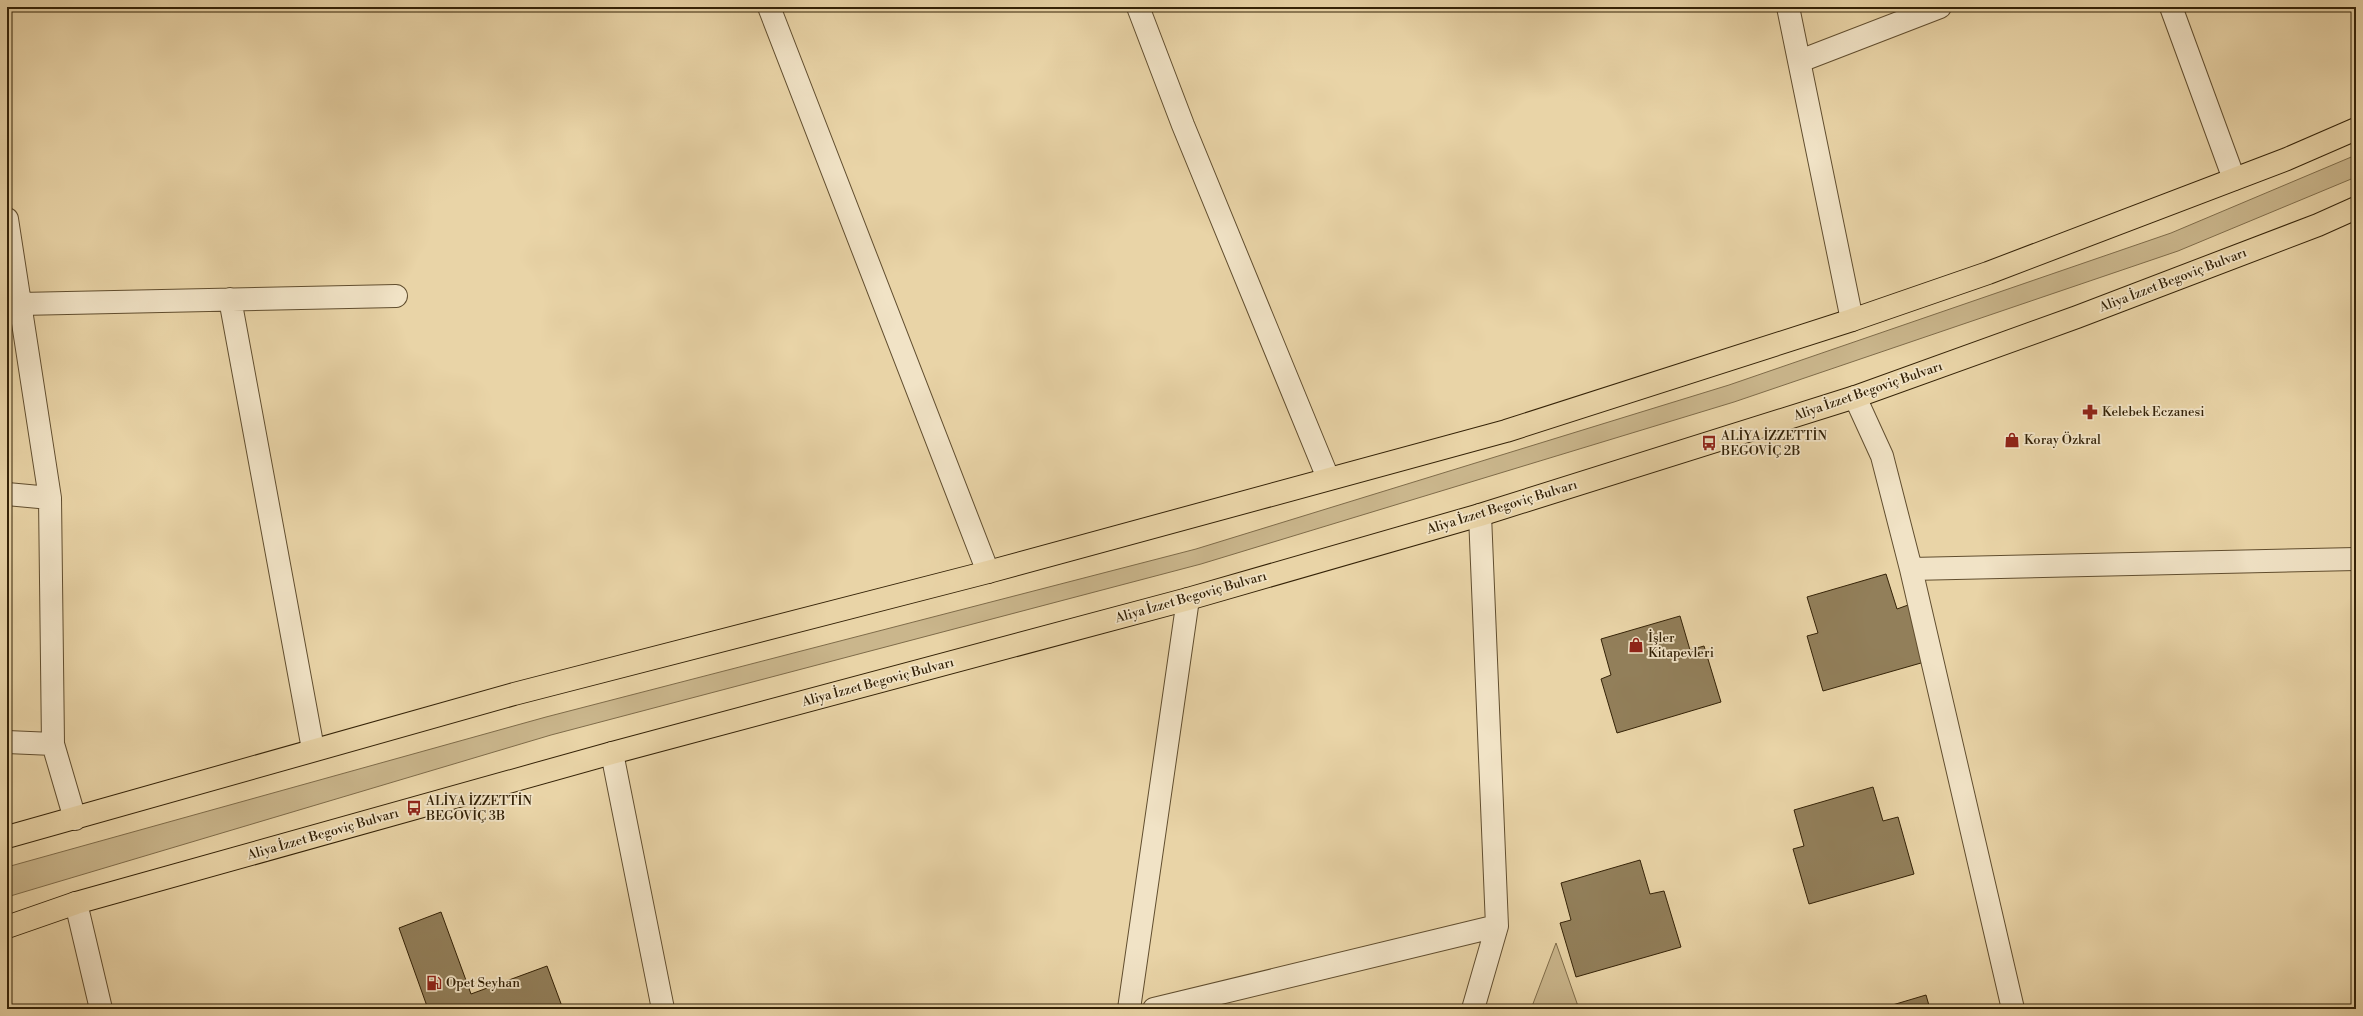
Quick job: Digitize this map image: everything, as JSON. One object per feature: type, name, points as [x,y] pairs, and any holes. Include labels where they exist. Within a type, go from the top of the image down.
[{"type":"main road","points":[[7,836],[75,819],[313,749],[514,694],[988,572],[1506,430],[1852,320],[1988,272],[2234,179],[2356,129]]},
{"type":"main road","name":"Aliya İzzet Begoviç Bulvarı","points":[[7,927],[76,903],[612,753],[1188,599],[1480,515],[1855,397],[2091,311],[2318,225],[2356,208]]},
{"type":"street","points":[[769,7],[988,572]]},
{"type":"street","points":[[1138,7],[1183,125],[1328,478]]},
{"type":"street","points":[[1788,7],[1852,320]]},
{"type":"street","points":[[1800,61],[1940,7]]},
{"type":"street","points":[[2171,7],[2234,179]]},
{"type":"street","points":[[7,219],[50,498],[53,744],[75,819]]},
{"type":"street","points":[[20,304],[396,296]]},
{"type":"street","points":[[230,299],[313,749]]},
{"type":"street","points":[[1855,397],[1882,456],[1911,569],[2013,1009]]},
{"type":"street","points":[[7,494],[50,498]]},
{"type":"street","points":[[1473,1009],[1497,926],[1480,515]]},
{"type":"street","points":[[1911,569],[2356,559]]},
{"type":"street","points":[[1129,1009],[1188,599]]},
{"type":"street","points":[[7,742],[53,744]]},
{"type":"street","points":[[612,753],[663,1009]]},
{"type":"street","points":[[76,903],[101,1009]]},
{"type":"street","points":[[1154,1009],[1497,926]]},
{"type":"shaded area","points":[[2356,155],[2356,177],[2178,251],[1734,402],[1201,564],[551,735],[7,897],[7,867],[546,717],[1196,549],[1729,385],[2171,233]]},
{"type":"shaded area","points":[[1556,943],[1579,1009],[1531,1009]]},
{"type":"building","points":[[1886,574],[1897,609],[1911,604],[1928,661],[1823,691],[1807,636],[1818,633],[1807,597]]},
{"type":"building","points":[[1680,616],[1690,650],[1704,646],[1721,702],[1617,733],[1601,679],[1611,675],[1601,639]]},
{"type":"building","points":[[1873,787],[1883,821],[1898,817],[1914,874],[1809,904],[1793,849],[1804,846],[1794,810]]},
{"type":"building","points":[[1640,860],[1650,894],[1664,891],[1681,947],[1576,977],[1560,923],[1571,920],[1561,883]]},
{"type":"building","points":[[441,912],[471,994],[547,966],[563,1009],[428,1009],[399,928]]},
{"type":"building","points":[[1926,995],[1930,1009],[1879,1009]]},
{"type":"place","name":"Kelebek Eczanesi","points":[[2090,412]]},
{"type":"place","name":"Koray Özkral","points":[[2012,440]]},
{"type":"place","name":"ALİYA İZZETTİN BEGOVİÇ 2B","points":[[1709,443]]},
{"type":"place","name":"İşler Kitapevleri","points":[[1636,645]]},
{"type":"place","name":"ALİYA İZZETTİN BEGOVİÇ 3B","points":[[414,808]]},
{"type":"place","name":"Opet Seyhan","points":[[434,983]]}]
